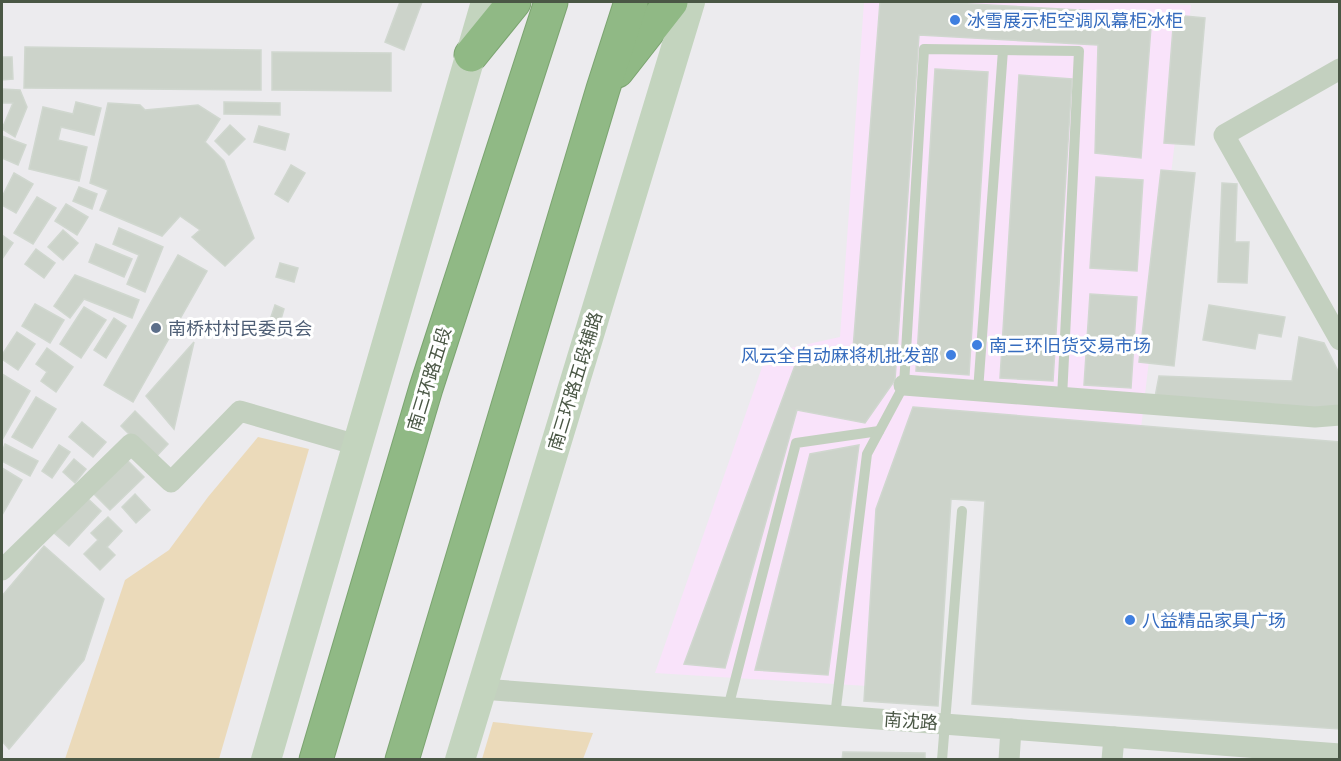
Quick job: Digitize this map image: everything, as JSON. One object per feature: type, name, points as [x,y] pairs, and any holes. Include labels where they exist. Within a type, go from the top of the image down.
[{"type":"highway","points":[[471,55],[514,2]]},
{"type":"highway","name":"南三环路五段","points":[[316,759],[426,387],[550,2]]},
{"type":"highway","points":[[402,759],[631,2]]},
{"type":"highway","points":[[603,89],[670,2]]},
{"type":"main road","points":[[266,759],[486,2]]},
{"type":"main road","name":"南三环路五段辅路","points":[[460,759],[690,2]]},
{"type":"street","points":[[1340,69],[1224,135],[1340,340]]},
{"type":"street","points":[[904,385],[1315,417],[1340,415]]},
{"type":"street","points":[[2,570],[131,444],[171,482],[240,411],[357,445]]},
{"type":"street","name":"南沈路","points":[[482,689],[1340,754]]},
{"type":"street","points":[[1009,759],[1011,729]]},
{"type":"street","points":[[1112,759],[1114,737]]},
{"type":"lane","points":[[836,716],[867,454],[904,385],[924,49],[1079,51],[1062,398]]},
{"type":"lane","points":[[978,391],[1003,50]]},
{"type":"lane","points":[[728,708],[796,443],[879,431]]},
{"type":"lane","points":[[942,759],[962,511]]},
{"type":"shaded area","name":"南三环旧货交易市场","points":[[864,2],[1123,2],[1191,5],[1137,462],[923,453],[900,688],[655,673],[767,353],[840,337]]},
{"type":"shaded area","points":[[258,437],[309,449],[219,759],[65,759],[125,580],[169,550],[208,497]]},
{"type":"shaded area","points":[[493,722],[593,733],[583,759],[482,759]]},
{"type":"building","points":[[400,2],[422,2],[404,50],[385,42]]},
{"type":"building","points":[[880,2],[935,2],[1152,14],[1141,158],[1095,153],[1098,45],[919,35],[895,380],[865,423],[797,410],[725,668],[684,664],[797,360],[852,362]]},
{"type":"building","points":[[1174,15],[1205,18],[1194,145],[1164,143]]},
{"type":"building","points":[[25,47],[261,50],[261,90],[24,88]]},
{"type":"building","points":[[272,52],[391,53],[391,91],[272,90]]},
{"type":"building","points":[[2,57],[12,57],[13,79],[2,80]]},
{"type":"building","points":[[935,69],[988,72],[969,375],[916,371]]},
{"type":"building","points":[[1019,75],[1072,79],[1053,381],[1000,378]]},
{"type":"building","points":[[2,89],[20,90],[27,107],[15,137],[2,129],[13,103],[2,103]]},
{"type":"building","points":[[76,102],[101,108],[94,135],[61,127],[58,140],[87,147],[79,181],[29,169],[43,107],[73,114]]},
{"type":"building","points":[[224,102],[280,103],[280,115],[224,114]]},
{"type":"building","points":[[108,103],[140,105],[145,110],[198,105],[220,119],[205,142],[224,161],[254,238],[225,266],[192,237],[200,230],[180,216],[162,236],[100,210],[108,190],[90,183]]},
{"type":"building","points":[[230,125],[245,139],[229,155],[215,141]]},
{"type":"building","points":[[259,126],[289,134],[285,150],[254,142]]},
{"type":"building","points":[[2,136],[26,145],[18,165],[2,158]]},
{"type":"building","points":[[291,165],[305,173],[288,202],[275,194]]},
{"type":"building","points":[[1161,170],[1195,173],[1174,366],[1139,362]]},
{"type":"building","points":[[14,173],[33,184],[16,213],[2,205],[2,197]]},
{"type":"building","points":[[1096,177],[1143,180],[1137,271],[1090,268]]},
{"type":"building","points":[[1222,183],[1237,184],[1235,242],[1249,242],[1247,283],[1218,282]]},
{"type":"building","points":[[79,187],[97,194],[92,209],[73,201]]},
{"type":"building","points":[[37,197],[56,208],[33,244],[14,233]]},
{"type":"building","points":[[66,204],[88,217],[77,235],[55,221]]},
{"type":"building","points":[[119,228],[163,247],[145,292],[127,284],[139,255],[113,244]]},
{"type":"building","points":[[63,230],[78,243],[63,260],[48,247]]},
{"type":"building","points":[[2,235],[13,243],[2,259]]},
{"type":"building","points":[[96,244],[132,259],[124,277],[89,262]]},
{"type":"building","points":[[36,249],[55,263],[44,278],[25,264]]},
{"type":"building","name":"南桥村村民委员会","points":[[178,255],[207,271],[133,402],[104,385]]},
{"type":"building","points":[[280,263],[298,268],[294,282],[276,277]]},
{"type":"building","points":[[75,275],[139,300],[132,318],[84,299],[70,318],[54,306]]},
{"type":"building","points":[[1090,294],[1137,297],[1131,388],[1084,385]]},
{"type":"building","points":[[35,304],[64,320],[50,343],[22,326]]},
{"type":"building","points":[[275,305],[284,309],[279,326],[269,323]]},
{"type":"building","points":[[1209,305],[1285,317],[1281,337],[1258,333],[1255,349],[1203,340]]},
{"type":"building","points":[[84,307],[106,320],[81,358],[60,344]]},
{"type":"building","points":[[114,318],[126,326],[106,358],[94,350]]},
{"type":"building","points":[[17,332],[35,344],[18,370],[2,359],[2,355]]},
{"type":"building","points":[[1299,337],[1324,343],[1340,375],[1340,408],[1318,410],[1155,397],[1159,376],[1292,381]]},
{"type":"building","points":[[194,342],[174,429],[146,396]]},
{"type":"building","points":[[47,348],[73,367],[56,392],[41,381],[47,372],[36,364]]},
{"type":"building","points":[[2,374],[30,391],[2,440]]},
{"type":"building","points":[[36,397],[56,409],[32,448],[12,437]]},
{"type":"building","name":"八益精品家具广场","points":[[913,407],[1340,442],[1340,729],[972,704],[985,501],[951,499],[938,706],[864,701],[876,509]]},
{"type":"building","points":[[135,411],[168,444],[154,459],[121,426]]},
{"type":"building","points":[[82,422],[106,442],[93,457],[69,437]]},
{"type":"building","points":[[5,444],[38,461],[30,476],[2,461]]},
{"type":"building","points":[[59,445],[70,452],[52,478],[42,471]]},
{"type":"building","points":[[859,445],[828,675],[755,670],[810,454]]},
{"type":"building","points":[[74,459],[86,469],[75,483],[63,472]]},
{"type":"building","points":[[127,460],[144,477],[110,510],[93,493]]},
{"type":"building","points":[[2,468],[22,480],[2,515]]},
{"type":"building","points":[[135,494],[150,510],[136,523],[122,507]]},
{"type":"building","points":[[86,497],[101,511],[69,546],[54,533]]},
{"type":"building","points":[[108,517],[122,531],[107,547],[115,555],[100,570],[84,554],[98,540],[91,533]]},
{"type":"building","points":[[44,546],[104,599],[84,660],[9,749],[2,741],[2,596]]},
{"type":"building","points":[[843,752],[925,753],[925,760],[842,760]]},
{"type":"place","name":"冰雪展示柜空调风幕柜冰柜","points":[[955,20]]},
{"type":"place","name":"南桥村村民委员会","points":[[156,328]]},
{"type":"place","name":"南三环旧货交易市场","points":[[977,345]]},
{"type":"place","name":"风云全自动麻将机批发部","points":[[951,355]]},
{"type":"place","name":"八益精品家具广场","points":[[1130,620]]}]
